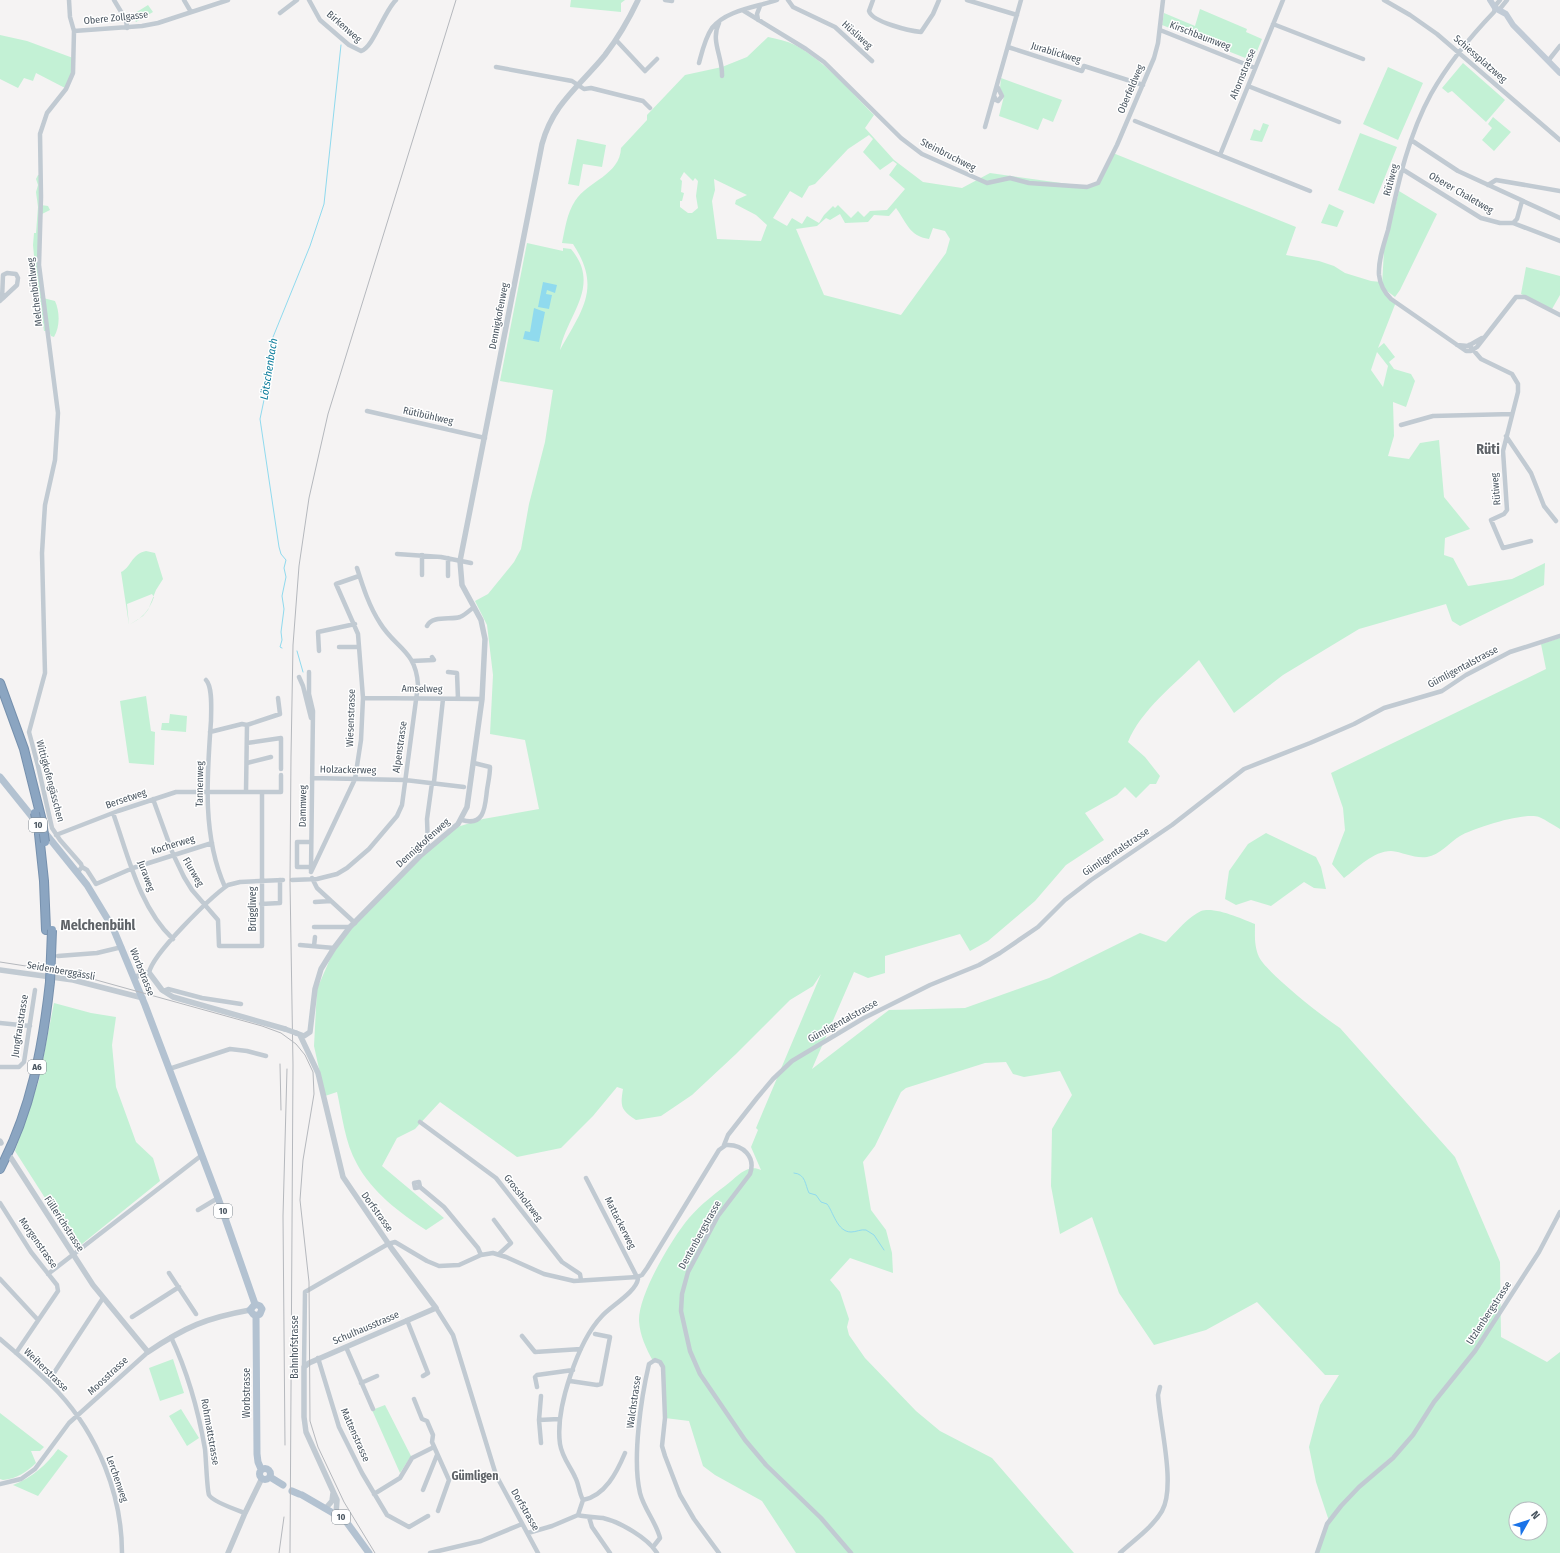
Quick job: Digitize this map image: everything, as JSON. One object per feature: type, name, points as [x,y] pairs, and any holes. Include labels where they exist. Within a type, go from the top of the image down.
[{"type":"highway","name":"A6","points":[[0,683],[26,755],[42,820],[50,881],[44,1029],[33,1084],[18,1129],[0,1169]]},
{"type":"highway","name":"A6","points":[[0,696],[20,751],[35,813],[39,834],[49,930]]},
{"type":"highway","name":"A6","points":[[0,1158],[14,1127],[28,1083],[47,981]]},
{"type":"main road","points":[[1490,0],[1496,8],[1506,14],[1513,25],[1560,73]]},
{"type":"main road","name":"Worbstrasse","points":[[0,777],[80,870],[103,909],[122,947],[135,977],[218,1198],[253,1307]]},
{"type":"main road","points":[[260,1306],[262,1309],[260,1314],[256,1316],[253,1314],[253,1307],[260,1306]]},
{"type":"main road","name":"Worbstrasse","points":[[256,1316],[257,1454],[261,1469]]},
{"type":"main road","points":[[270,1477],[269,1470],[266,1468],[261,1469],[259,1474],[262,1478],[265,1479],[270,1477],[283,1485]]},
{"type":"main road","name":"10","points":[[298,1494],[326,1508],[348,1523],[369,1553]]},
{"type":"street","name":"Melchenbühlweg","points":[[43,566],[45,505],[55,460],[58,413],[39,265],[41,197],[40,138],[41,128],[48,113],[66,89],[72,77],[75,56],[74,32],[70,17],[69,0]]},
{"type":"street","points":[[114,0],[126,20],[127,28]]},
{"type":"street","points":[[184,0],[191,12]]},
{"type":"street","name":"Obere Zollgasse","points":[[74,32],[127,28],[158,23],[228,0]]},
{"type":"street","points":[[280,13],[297,0]]},
{"type":"street","name":"Birkenweg","points":[[309,0],[320,20],[355,50],[361,51],[369,46],[386,11],[396,0]]},
{"type":"street","name":"Dennigkofenweg","points":[[298,1034],[306,1035],[310,1031],[315,989],[325,962],[334,948],[352,925],[428,848],[462,820],[468,803],[482,700],[485,636],[481,620],[462,585],[460,561],[544,136],[557,109],[616,40],[638,0]]},
{"type":"street","points":[[665,0],[672,2]]},
{"type":"street","points":[[699,63],[710,32],[714,26],[731,14],[778,0]]},
{"type":"street","name":"Hüsliweg","points":[[788,0],[793,7],[835,27],[872,60]]},
{"type":"street","points":[[873,0],[869,12],[873,18],[908,30],[921,32],[933,14],[939,0]]},
{"type":"street","points":[[967,0],[1017,15]]},
{"type":"street","points":[[985,127],[1022,0]]},
{"type":"street","name":"Oberfeldweg","points":[[1099,181],[1114,153],[1156,51],[1163,0]]},
{"type":"street","name":"Ahornstrasse","points":[[1220,155],[1282,0]]},
{"type":"street","name":"Schiessplatzweg","points":[[1384,0],[1423,24],[1458,52],[1559,139],[1560,144]]},
{"type":"street","points":[[1496,8],[1500,0]]},
{"type":"street","points":[[1496,8],[1507,0]]},
{"type":"street","points":[[758,20],[757,14],[760,6]]},
{"type":"street","name":"Rütiweg","points":[[1473,350],[1464,351],[1391,299],[1381,282],[1379,268],[1402,169],[1412,140],[1432,93],[1458,52],[1496,8]]},
{"type":"street","name":"Steinbruchweg","points":[[744,11],[806,49],[824,62],[901,138],[922,154],[946,166],[987,183],[1010,178],[1028,183],[1087,187],[1094,186],[1099,181]]},
{"type":"street","points":[[720,22],[715,38],[722,67],[722,76]]},
{"type":"street","points":[[1273,24],[1363,59]]},
{"type":"street","name":"Kirschbaumweg","points":[[1160,30],[1255,68]]},
{"type":"street","points":[[616,40],[645,70],[656,59]]},
{"type":"street","points":[[1548,61],[1560,46]]},
{"type":"street","name":"Jurablickweg","points":[[1008,48],[1082,72],[1084,66],[1143,85]]},
{"type":"street","points":[[496,67],[572,81],[584,89],[591,88],[644,101],[650,108]]},
{"type":"street","points":[[994,96],[998,101],[1002,96],[997,86]]},
{"type":"street","points":[[1248,86],[1339,122]]},
{"type":"street","points":[[1135,121],[1310,191]]},
{"type":"street","points":[[1412,140],[1458,171],[1560,218]]},
{"type":"street","name":"Oberer Chaletweg","points":[[1402,169],[1482,218],[1500,223],[1513,223],[1560,241]]},
{"type":"street","points":[[1488,185],[1496,180],[1560,191]]},
{"type":"street","points":[[1513,223],[1517,219],[1522,201]]},
{"type":"street","points":[[7,273],[16,274],[18,276],[18,284],[1,300],[3,275],[7,273]]},
{"type":"street","points":[[1473,350],[1511,301],[1519,296],[1525,297],[1560,315]]},
{"type":"street","points":[[1457,345],[1469,345],[1483,337]]},
{"type":"street","name":"Rütiweg","points":[[1469,345],[1481,359],[1515,378],[1518,390],[1506,436],[1503,464],[1506,512],[1491,520],[1503,548],[1531,541]]},
{"type":"street","name":"Rütibühlweg","points":[[367,411],[485,438]]},
{"type":"street","points":[[1401,425],[1433,416],[1512,414]]},
{"type":"street","points":[[1506,436],[1531,473],[1544,506],[1556,521]]},
{"type":"street","points":[[397,554],[448,558],[471,564]]},
{"type":"street","points":[[422,556],[422,575]]},
{"type":"street","points":[[448,558],[448,576]]},
{"type":"street","name":"Wittigkofengässchen","points":[[43,566],[46,664],[29,732],[52,828],[56,835]]},
{"type":"street","name":"Alpenstrasse","points":[[292,880],[312,880],[337,874],[347,868],[363,855],[382,835],[393,822],[402,805],[416,698],[417,676],[412,661],[381,624],[372,609],[357,568]]},
{"type":"street","name":"Wiesenstrasse","points":[[311,870],[355,779],[361,740],[363,698],[358,634],[355,624],[341,598],[336,584],[359,576]]},
{"type":"street","points":[[427,626],[431,621],[446,617],[460,617],[474,607]]},
{"type":"street","points":[[319,651],[318,632],[355,624]]},
{"type":"street","name":"Gümligentalstrasse","points":[[724,1145],[728,1136],[757,1098],[792,1061],[864,1018],[930,985],[979,965],[1000,953],[1038,927],[1065,900],[1086,884],[1169,827],[1244,769],[1332,734],[1384,708],[1442,691],[1466,675],[1510,652],[1560,636]]},
{"type":"street","points":[[339,647],[359,647]]},
{"type":"street","points":[[412,661],[434,660],[432,657]]},
{"type":"street","name":"Dammweg","points":[[309,672],[309,694],[313,711],[311,720],[312,880]]},
{"type":"street","points":[[448,672],[457,673],[458,699]]},
{"type":"street","points":[[299,677],[303,686],[311,720]]},
{"type":"street","name":"Tannenweg","points":[[206,680],[208,683],[212,704],[208,791],[212,843],[219,874],[225,887]]},
{"type":"street","points":[[210,732],[242,724],[247,725],[280,714],[278,698]]},
{"type":"street","name":"Amselweg","points":[[363,698],[443,698],[482,700]]},
{"type":"street","points":[[428,848],[427,818],[443,698]]},
{"type":"street","points":[[246,792],[247,725]]},
{"type":"street","points":[[247,743],[281,738],[281,769]]},
{"type":"street","points":[[247,763],[271,757]]},
{"type":"street","points":[[462,820],[474,821],[480,817],[484,810],[490,768],[474,764]]},
{"type":"street","name":"Bersetweg","points":[[56,835],[113,813],[181,791],[281,792],[281,775]]},
{"type":"street","name":"Holzackerweg","points":[[312,778],[405,780],[433,782],[464,787]]},
{"type":"street","name":"Brüggliweg","points":[[205,906],[218,920],[220,946],[262,946],[262,792]]},
{"type":"street","name":"Flurweg","points":[[153,799],[173,854],[188,882],[205,906]]},
{"type":"street","name":"Juraweg","points":[[113,813],[149,909],[158,924],[173,939]]},
{"type":"street","points":[[56,835],[80,870]]},
{"type":"street","points":[[311,842],[297,842],[297,867],[311,870]]},
{"type":"street","name":"Kocherweg","points":[[80,870],[90,875],[96,884],[133,868],[173,854],[212,843]]},
{"type":"street","points":[[148,974],[152,963],[173,939],[225,887],[236,882],[282,880],[280,903],[261,904]]},
{"type":"street","points":[[312,880],[315,886],[331,901],[352,925]]},
{"type":"street","points":[[315,902],[331,901]]},
{"type":"street","points":[[314,927],[352,925]]},
{"type":"street","points":[[314,946],[315,937]]},
{"type":"street","points":[[300,945],[334,948]]},
{"type":"street","points":[[58,956],[108,952],[122,947]]},
{"type":"street","name":"Seidenberggässli","points":[[0,970],[73,980],[143,998]]},
{"type":"street","points":[[135,977],[148,974],[152,975],[163,991],[173,997],[298,1034]]},
{"type":"street","points":[[163,991],[168,989],[241,1004]]},
{"type":"street","name":"Jungfraustrasse","points":[[0,1066],[19,1067],[23,1064],[35,990]]},
{"type":"street","points":[[0,1023],[30,1026]]},
{"type":"street","name":"Dorfstrasse","points":[[298,1034],[318,1073],[343,1177],[347,1187],[436,1308],[453,1334],[491,1461],[506,1495],[538,1553]]},
{"type":"street","points":[[169,1069],[230,1049],[266,1056]]},
{"type":"street","name":"Grossholzweg","points":[[420,1122],[496,1178],[562,1262],[580,1274],[582,1280]]},
{"type":"street","points":[[388,1244],[395,1242],[427,1261],[446,1266],[459,1265],[481,1255],[499,1254],[551,1276],[582,1280],[637,1277],[642,1275],[647,1268],[714,1158],[724,1145]]},
{"type":"street","name":"Dentenbergstrasse","points":[[724,1145],[736,1146],[745,1151],[750,1159],[751,1168],[748,1177],[718,1216],[693,1261],[686,1278],[681,1311],[690,1351],[700,1374],[745,1440],[766,1465],[821,1518],[851,1553]]},
{"type":"street","points":[[48,1274],[202,1155]]},
{"type":"street","name":"Füllerichstrasse","points":[[11,1158],[73,1255],[103,1298],[148,1352]]},
{"type":"street","name":"Mattackerweg","points":[[586,1178],[637,1277]]},
{"type":"street","points":[[420,1187],[444,1207],[478,1248],[481,1255]]},
{"type":"street","points":[[198,1210],[218,1198]]},
{"type":"street","name":"Morgenstrasse","points":[[0,1203],[31,1252],[58,1288],[58,1294],[38,1320]]},
{"type":"street","name":"Utzlenbergstrasse","points":[[1317,1553],[1327,1524],[1341,1506],[1359,1487],[1393,1458],[1413,1435],[1449,1383],[1475,1351],[1539,1252],[1560,1212]]},
{"type":"street","points":[[494,1220],[512,1243],[499,1254]]},
{"type":"street","name":"Bahnhofstrasse","points":[[336,1514],[337,1502],[306,1432],[304,1417],[305,1292],[388,1244]]},
{"type":"street","points":[[169,1273],[196,1314]]},
{"type":"street","points":[[578,1514],[583,1500],[576,1479],[562,1452],[559,1419],[573,1370],[581,1349],[589,1334],[601,1317],[621,1301],[637,1284],[637,1277]]},
{"type":"street","points":[[0,1279],[38,1320],[16,1353]]},
{"type":"street","points":[[132,1317],[179,1287]]},
{"type":"street","points":[[48,1382],[103,1298]]},
{"type":"street","name":"Moosstrasse","points":[[0,1484],[21,1479],[35,1469],[64,1429],[148,1352],[188,1327],[205,1320],[253,1307]]},
{"type":"street","name":"Schulhausstrasse","points":[[304,1367],[318,1358],[436,1308]]},
{"type":"street","points":[[407,1320],[427,1368],[428,1373],[424,1376]]},
{"type":"street","points":[[570,1381],[597,1385],[601,1384],[610,1337],[595,1334]]},
{"type":"street","points":[[522,1336],[535,1352],[581,1349]]},
{"type":"street","name":"Rohrmattstrasse","points":[[171,1337],[183,1365],[197,1409],[206,1457],[209,1494],[214,1499],[244,1513]]},
{"type":"street","name":"Weiherstrasse","points":[[0,1338],[48,1382],[77,1416]]},
{"type":"street","points":[[346,1347],[373,1409]]},
{"type":"street","name":"Mattenstrasse","points":[[318,1358],[339,1427],[374,1494],[387,1515],[409,1527],[428,1516]]},
{"type":"street","name":"Walchstrasse","points":[[653,1547],[660,1538],[640,1492],[637,1462],[644,1389],[649,1364],[656,1360],[660,1362],[663,1369],[665,1418],[662,1446],[665,1456],[684,1501],[694,1519],[719,1553]]},
{"type":"street","points":[[537,1387],[535,1377],[537,1374],[573,1370]]},
{"type":"street","points":[[361,1383],[377,1376]]},
{"type":"street","points":[[1120,1553],[1157,1517],[1166,1500],[1168,1480],[1158,1395],[1160,1387]]},
{"type":"street","points":[[541,1396],[539,1420],[541,1443]]},
{"type":"street","points":[[414,1399],[422,1419],[427,1422],[434,1435],[432,1442],[449,1484],[438,1511]]},
{"type":"street","name":"Lerchenweg","points":[[77,1416],[100,1457],[112,1486],[120,1520],[122,1553]]},
{"type":"street","points":[[539,1420],[559,1419]]},
{"type":"street","points":[[374,1494],[400,1478],[412,1458],[434,1447]]},
{"type":"street","points":[[583,1500],[595,1494],[608,1484],[625,1453]]},
{"type":"street","points":[[423,1490],[437,1455]]},
{"type":"street","points":[[228,1553],[244,1513],[262,1478]]},
{"type":"street","points":[[326,1508],[332,1501],[333,1492]]},
{"type":"street","points":[[528,1533],[552,1526],[578,1514],[618,1523],[653,1547],[657,1553]]},
{"type":"street","points":[[589,1517],[592,1527],[610,1553]]},
{"type":"street","points":[[430,1553],[481,1541],[522,1524]]},
{"type":"green space","points":[[571,0],[625,0],[621,3],[621,12],[570,7]]},
{"type":"green space","points":[[148,5],[153,12],[136,22],[132,15]]},
{"type":"green space","points":[[1200,9],[1247,29],[1246,32],[1262,39],[1253,61],[1162,25],[1164,13],[1195,26]]},
{"type":"green space","points":[[0,35],[27,41],[73,58],[71,74],[65,88],[36,73],[33,81],[24,78],[18,88],[0,79]]},
{"type":"green space","points":[[768,37],[782,40],[795,45],[806,52],[837,77],[874,115],[865,128],[894,160],[923,182],[962,188],[990,173],[1090,187],[1098,183],[1113,153],[1296,227],[1286,255],[1319,261],[1334,266],[1345,273],[1371,281],[1381,282],[1382,286],[1384,250],[1399,191],[1437,214],[1400,290],[1395,297],[1383,288],[1396,302],[1378,348],[1384,343],[1395,357],[1389,362],[1394,369],[1411,374],[1415,381],[1406,407],[1393,402],[1394,436],[1388,456],[1409,459],[1420,443],[1439,440],[1444,497],[1470,529],[1445,538],[1444,555],[1453,558],[1468,586],[1512,579],[1545,563],[1544,585],[1460,626],[1452,621],[1446,604],[1359,629],[1283,675],[1234,713],[1199,660],[1150,708],[1141,719],[1128,742],[1145,757],[1160,776],[1156,784],[1150,784],[1136,798],[1125,787],[1117,795],[1085,813],[1104,840],[1066,865],[1035,901],[988,941],[970,951],[960,934],[885,956],[885,973],[868,978],[854,972],[812,1069],[889,1010],[965,1008],[1049,978],[1140,933],[1166,942],[1187,921],[1201,911],[1213,910],[1236,916],[1255,924],[1256,948],[1259,957],[1264,964],[1284,984],[1321,1015],[1340,1028],[1455,1157],[1500,1262],[1501,1337],[1547,1362],[1560,1352],[1560,1553],[1318,1553],[1328,1524],[1338,1510],[1329,1521],[1316,1482],[1309,1447],[1320,1405],[1339,1375],[1325,1375],[1257,1302],[1206,1330],[1154,1345],[1119,1293],[1092,1217],[1060,1234],[1051,1186],[1052,1129],[1072,1095],[1060,1071],[1024,1077],[1013,1074],[1006,1062],[985,1063],[906,1088],[901,1092],[875,1146],[863,1162],[871,1210],[886,1230],[892,1253],[893,1273],[850,1258],[830,1280],[840,1292],[849,1319],[847,1327],[849,1335],[865,1358],[916,1411],[940,1431],[992,1458],[1074,1553],[796,1553],[762,1501],[715,1475],[703,1466],[689,1421],[665,1418],[663,1367],[659,1361],[653,1361],[650,1356],[642,1337],[639,1321],[640,1310],[644,1297],[657,1267],[689,1218],[704,1203],[744,1171],[752,1168],[761,1170],[751,1147],[758,1130],[756,1128],[821,974],[813,986],[790,1000],[692,1095],[661,1116],[636,1120],[623,1108],[623,1089],[617,1087],[593,1116],[561,1148],[517,1157],[440,1102],[415,1129],[397,1138],[382,1166],[444,1218],[426,1230],[387,1201],[370,1184],[357,1164],[347,1138],[337,1092],[325,1096],[314,1046],[317,989],[337,943],[420,856],[454,828],[483,819],[539,809],[525,740],[490,734],[493,675],[487,625],[475,601],[488,594],[514,562],[521,549],[529,504],[545,442],[553,390],[500,381],[527,243],[563,251],[563,248],[571,249],[580,262],[583,275],[583,288],[580,300],[560,350],[581,310],[586,298],[587,286],[586,274],[582,260],[573,244],[562,243],[565,227],[572,206],[581,194],[615,165],[621,148],[647,120],[647,115],[685,75],[722,67],[747,57]],"holes":[[[869,135],[873,139],[863,152],[880,170],[893,161],[897,164],[889,175],[905,189],[887,210],[870,211],[864,217],[858,211],[851,218],[838,205],[835,208],[833,206],[824,215],[819,223],[807,216],[802,224],[792,218],[787,226],[773,218],[790,191],[802,198],[809,186],[815,184],[848,149]],[[684,172],[693,181],[695,178],[698,181],[696,196],[698,208],[692,213],[688,213],[680,207],[680,201],[682,201],[684,193],[681,192],[682,181],[680,179]],[[714,179],[747,195],[736,200],[735,204],[756,215],[767,225],[761,241],[717,239],[712,201],[715,190]],[[896,208],[909,228],[917,235],[929,239],[933,228],[945,231],[950,239],[946,253],[901,315],[824,295],[796,229],[817,226],[826,218],[830,220],[840,214],[845,223],[868,222],[874,215],[889,216]],[[1377,352],[1388,366],[1383,387],[1371,370]],[[1392,1456],[1394,1458],[1343,1504],[1358,1486]]]},
{"type":"green space","points":[[1463,63],[1505,100],[1486,122],[1452,91],[1448,93],[1442,88]]},
{"type":"green space","points":[[1388,67],[1423,83],[1398,140],[1363,124]]},
{"type":"green space","points":[[1001,78],[1062,100],[1053,122],[1043,118],[1038,130],[999,116],[1004,96],[1000,88]]},
{"type":"green space","points":[[1493,117],[1511,132],[1494,151],[1482,140],[1492,128],[1488,124]]},
{"type":"green space","points":[[1263,123],[1269,125],[1262,142],[1250,140],[1254,129],[1260,131]]},
{"type":"green space","points":[[1360,133],[1397,147],[1374,204],[1338,190]]},
{"type":"green space","points":[[577,139],[606,145],[602,167],[583,164],[579,186],[568,184]]},
{"type":"green space","points":[[38,175],[41,175],[41,205],[48,206],[50,210],[40,215],[39,236],[43,298],[55,301],[58,310],[59,319],[54,337],[51,336],[49,331],[44,331],[37,288],[33,245],[34,233],[36,233],[38,207],[36,192],[38,185],[36,179]]},
{"type":"green space","points":[[1329,204],[1344,211],[1337,227],[1321,223]]},
{"type":"green space","points":[[1526,267],[1560,276],[1560,295],[1552,309],[1521,294]]},
{"type":"green space","points":[[146,551],[155,553],[163,579],[154,596],[152,594],[127,604],[129,625],[121,572],[137,555]]},
{"type":"green space","points":[[1560,638],[1560,829],[1539,817],[1532,816],[1511,819],[1487,825],[1460,836],[1432,856],[1418,857],[1391,851],[1378,854],[1366,861],[1344,878],[1332,864],[1345,830],[1343,808],[1331,773],[1546,669],[1541,644]]},
{"type":"green space","points":[[146,696],[151,731],[155,732],[154,765],[129,763],[120,701]]},
{"type":"green space","points":[[170,714],[187,716],[186,732],[161,730],[162,723],[169,723]]},
{"type":"green space","points":[[1266,833],[1316,857],[1321,867],[1326,889],[1314,888],[1304,882],[1271,906],[1251,900],[1236,905],[1225,899],[1229,871],[1248,844]]},
{"type":"green space","points":[[54,1003],[91,1013],[116,1017],[112,1045],[116,1087],[136,1142],[153,1158],[160,1181],[77,1248],[15,1151],[39,1080]]},
{"type":"green space","points":[[173,1359],[184,1393],[160,1401],[149,1368]]},
{"type":"green space","points":[[385,1405],[411,1456],[400,1473],[372,1410]]},
{"type":"green space","points":[[181,1409],[199,1438],[187,1446],[169,1416]]},
{"type":"green space","points":[[0,1413],[44,1447],[40,1451],[31,1451],[36,1463],[29,1469],[17,1477],[3,1480],[0,1479]]},
{"type":"green space","points":[[58,1449],[68,1456],[38,1496],[13,1485],[26,1479],[38,1470]]},
{"type":"water","points":[[543,282],[557,285],[555,293],[547,290],[546,294],[552,295],[549,309],[538,307]]},
{"type":"water","points":[[534,308],[545,312],[539,342],[523,339],[525,331],[530,332]]},
{"type":"waterway","name":"Lötschenbach","points":[[282,648],[280,647],[282,640],[281,632],[284,609],[282,596],[286,577],[284,568],[286,560],[281,554],[279,547],[260,419],[269,376],[271,342],[310,246],[324,204],[341,45]]},
{"type":"waterway","name":"Lötschenbach","points":[[297,651],[303,672]]},
{"type":"waterway","points":[[794,1173],[801,1175],[809,1193],[816,1195],[821,1202],[827,1204],[842,1229],[851,1232],[866,1230],[874,1235],[884,1250]]},
{"type":"tram line","points":[[0,962],[71,973],[262,1026],[281,1033],[296,1044],[305,1055],[313,1072],[314,1094],[303,1160],[300,1200],[309,1282],[310,1421],[318,1447],[344,1502],[375,1553]]},
{"type":"railway","points":[[290,1553],[293,1065],[290,882],[291,756],[293,645],[299,566],[309,498],[328,414],[456,0]]},
{"type":"railway","points":[[280,1064],[281,1110]]},
{"type":"railway","points":[[285,1445],[283,1216],[287,1069]]},
{"type":"railway","points":[[279,1553],[284,1517]]},
{"type":"district","name":"Rüti","points":[[1488,449]]},
{"type":"district","name":"Melchenbühl","points":[[98,925]]},
{"type":"district","name":"Gümligen","points":[[475,1476]]}]
